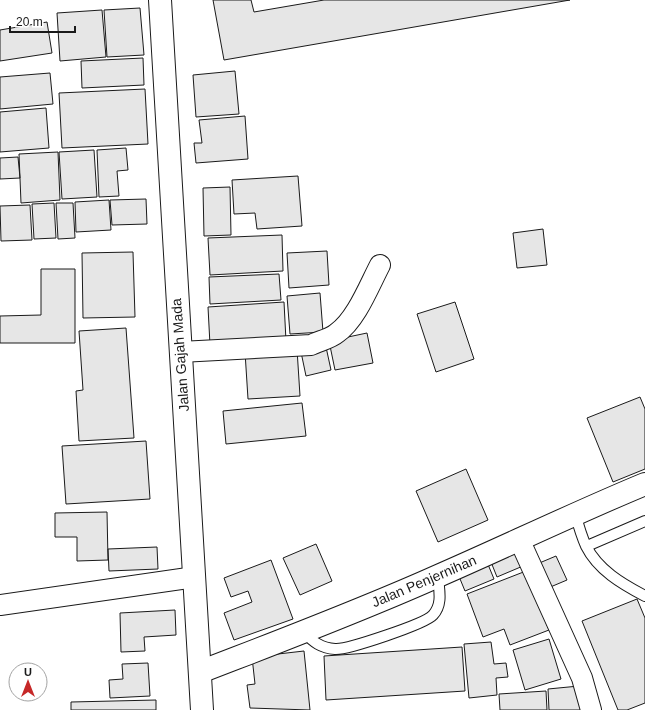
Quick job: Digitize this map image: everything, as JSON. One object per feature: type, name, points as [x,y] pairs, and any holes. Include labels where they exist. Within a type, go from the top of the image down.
[{"type":"main road","name":"Jalan Gajah Mada","points":[[160,0],[202,710]]},
{"type":"main road","name":"Jalan Penjernihan","points":[[200,672],[304,632],[438,577],[575,513],[645,484]]},
{"type":"street","points":[[180,352],[311,345],[337,334],[349,322],[380,265]]},
{"type":"street","points":[[519,539],[582,678],[591,710]]},
{"type":"street","points":[[0,605],[195,578]]},
{"type":"lane","points":[[575,513],[587,546],[603,568],[623,585],[645,596]]},
{"type":"lane","points":[[587,546],[645,521]]},
{"type":"lane","points":[[304,632],[314,643],[336,649],[407,628],[432,616],[437,609],[440,597],[438,577]]},
{"type":"building","points":[[213,0],[251,0],[254,12],[324,0],[570,0],[224,60]]},
{"type":"building","points":[[140,8],[144,55],[107,57],[104,10]]},
{"type":"building","points":[[102,10],[106,57],[60,61],[57,13]]},
{"type":"building","points":[[47,22],[52,53],[0,61],[0,30]]},
{"type":"building","points":[[143,58],[144,85],[82,88],[81,61]]},
{"type":"building","points":[[235,71],[239,114],[196,117],[193,75]]},
{"type":"building","points":[[50,73],[53,104],[0,109],[0,77]]},
{"type":"building","points":[[145,89],[148,144],[62,148],[59,93]]},
{"type":"building","points":[[46,108],[49,148],[0,152],[0,112]]},
{"type":"building","points":[[245,116],[248,159],[196,163],[194,143],[202,143],[199,120]]},
{"type":"building","points":[[126,148],[128,170],[117,171],[119,196],[99,197],[97,150]]},
{"type":"building","points":[[94,150],[97,197],[62,199],[59,152]]},
{"type":"building","points":[[58,152],[60,200],[21,203],[19,154]]},
{"type":"building","points":[[18,157],[20,178],[0,179],[0,158]]},
{"type":"building","points":[[298,176],[302,226],[257,229],[255,213],[234,214],[232,180]]},
{"type":"building","points":[[230,187],[231,235],[204,236],[203,188]]},
{"type":"building","points":[[146,199],[147,224],[112,225],[110,200]]},
{"type":"building","points":[[109,200],[111,230],[76,232],[75,202]]},
{"type":"building","points":[[54,203],[56,238],[34,239],[32,204]]},
{"type":"building","points":[[56,203],[73,203],[75,238],[58,239]]},
{"type":"building","points":[[30,205],[32,240],[1,241],[0,206]]},
{"type":"building","points":[[543,229],[547,265],[517,268],[513,233]]},
{"type":"building","points":[[282,235],[283,271],[210,275],[208,238]]},
{"type":"building","points":[[327,251],[329,285],[289,288],[287,253]]},
{"type":"building","points":[[133,252],[135,317],[83,318],[82,253]]},
{"type":"building","points":[[41,269],[75,269],[75,343],[0,343],[0,316],[41,315]]},
{"type":"building","points":[[279,274],[281,300],[210,304],[209,277]]},
{"type":"building","points":[[320,293],[323,332],[290,334],[287,296]]},
{"type":"building","points":[[284,302],[286,341],[210,345],[208,307]]},
{"type":"building","points":[[455,302],[474,359],[436,372],[417,314]]},
{"type":"building","points":[[126,328],[134,438],[79,441],[76,391],[83,390],[79,331]]},
{"type":"building","points":[[367,333],[373,363],[335,370],[329,341]]},
{"type":"building","points":[[326,347],[331,370],[306,376],[301,352]]},
{"type":"building","points":[[297,349],[300,396],[248,399],[245,352]]},
{"type":"building","points":[[640,397],[645,409],[645,469],[613,482],[587,418]]},
{"type":"building","points":[[302,403],[306,436],[226,444],[223,411]]},
{"type":"building","points":[[146,441],[150,499],[66,504],[62,446]]},
{"type":"building","points":[[466,469],[488,520],[438,542],[416,491]]},
{"type":"building","points":[[107,512],[108,560],[77,561],[77,537],[55,537],[55,513]]},
{"type":"building","points":[[316,544],[332,581],[300,595],[283,558]]},
{"type":"building","points":[[157,547],[158,569],[109,571],[108,549]]},
{"type":"building","points":[[515,547],[523,566],[497,577],[489,557]]},
{"type":"building","points":[[556,556],[567,580],[548,588],[537,564]]},
{"type":"building","points":[[271,560],[293,619],[234,640],[224,613],[252,602],[248,591],[231,597],[224,578]]},
{"type":"building","points":[[487,562],[494,579],[465,591],[458,574]]},
{"type":"building","points":[[526,571],[549,630],[510,645],[504,629],[483,637],[467,594]]},
{"type":"building","points":[[637,599],[645,618],[645,703],[627,710],[618,710],[582,621]]},
{"type":"building","points":[[175,610],[176,635],[144,637],[145,651],[121,652],[120,613]]},
{"type":"building","points":[[549,639],[561,679],[525,690],[513,650]]},
{"type":"building","points":[[491,642],[494,664],[506,663],[508,677],[496,678],[497,695],[469,698],[464,644]]},
{"type":"building","points":[[462,647],[465,691],[326,700],[324,656]]},
{"type":"building","points":[[304,651],[310,710],[250,708],[247,685],[255,684],[252,657]]},
{"type":"building","points":[[148,663],[150,696],[110,698],[109,680],[123,679],[122,664]]},
{"type":"building","points":[[579,686],[581,710],[549,710],[548,689]]},
{"type":"building","points":[[546,691],[547,710],[500,710],[499,694]]},
{"type":"building","points":[[156,700],[156,710],[71,710],[71,702]]}]
